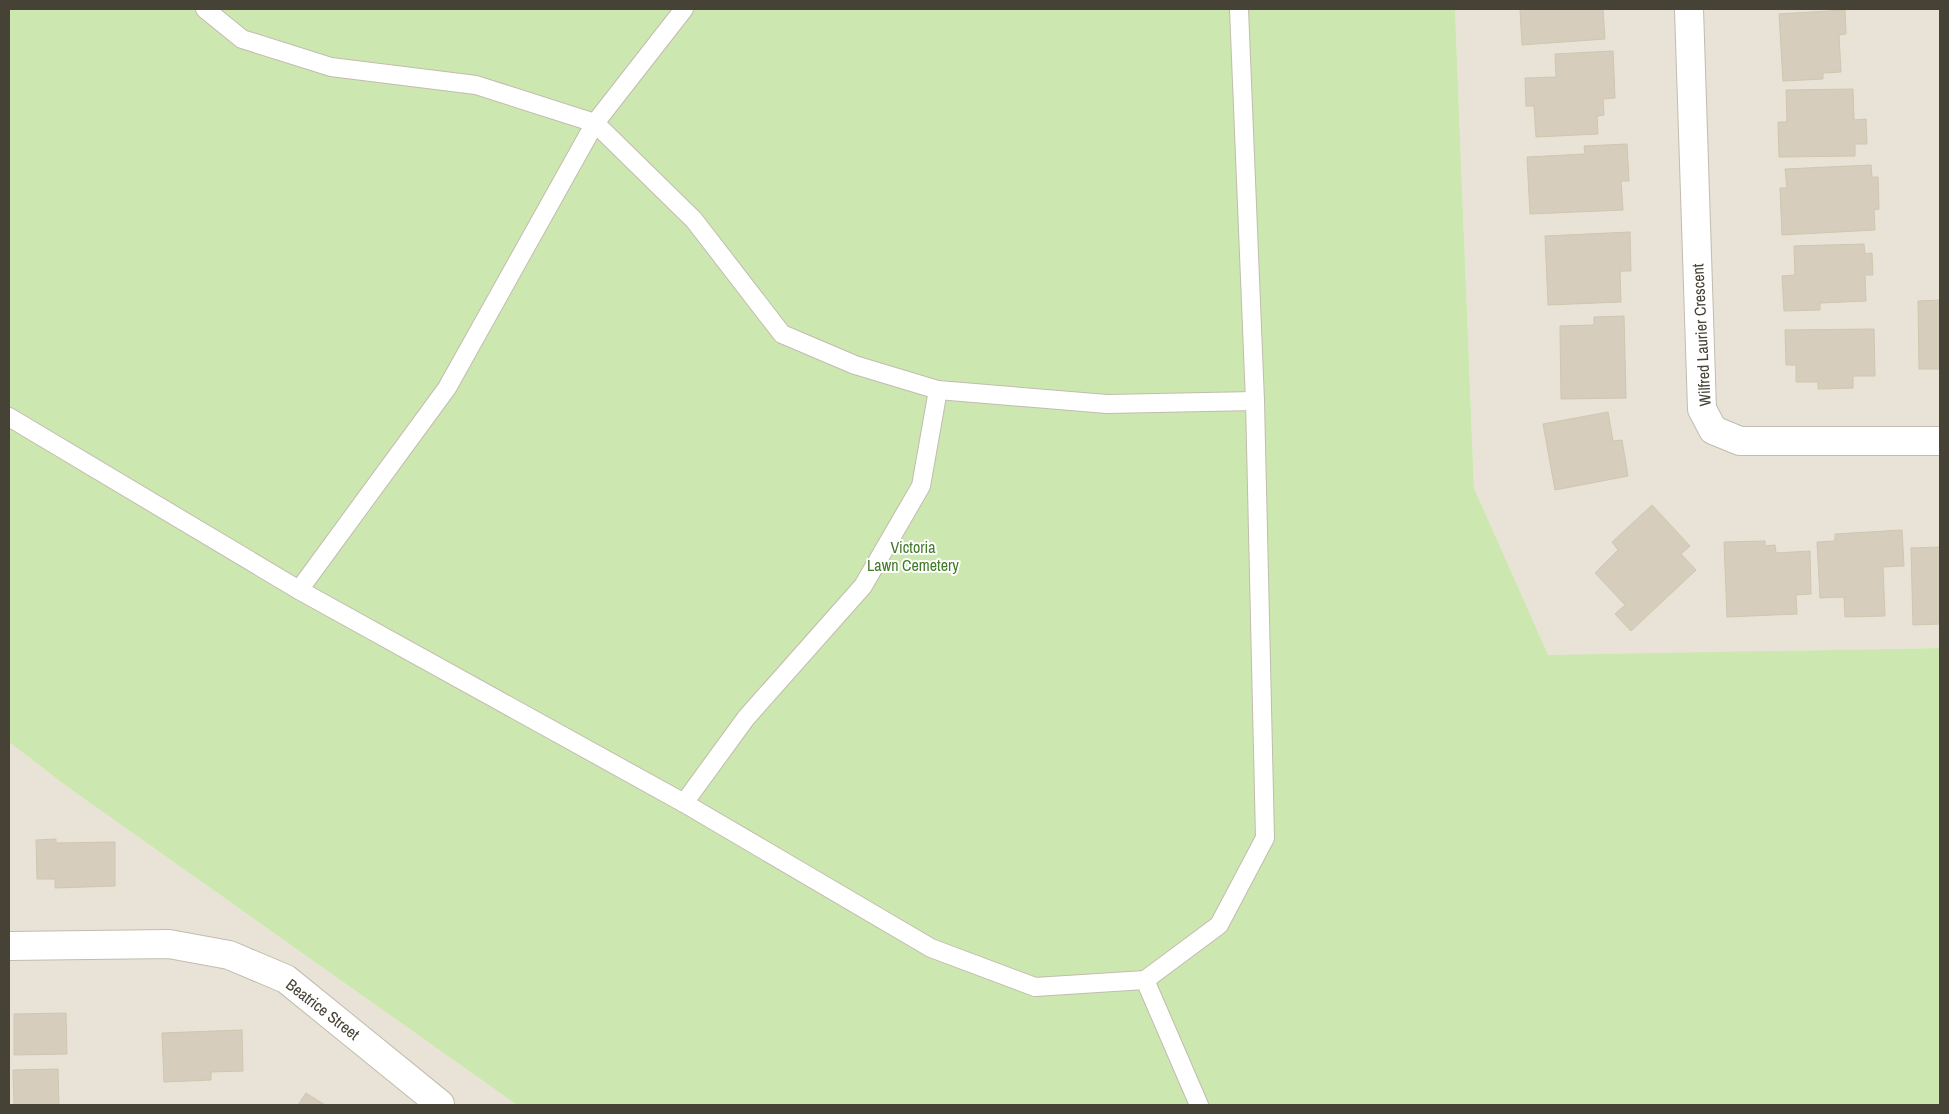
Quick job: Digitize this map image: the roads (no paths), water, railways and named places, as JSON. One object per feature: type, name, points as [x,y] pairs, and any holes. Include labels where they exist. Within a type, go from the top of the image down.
[{"type":"street","name":"Wilfred Laurier Crescent","points":[[1689,9],[1702,409],[1713,430],[1740,441],[1940,441]]},
{"type":"street","name":"Beatrice Street","points":[[9,946],[169,944],[229,954],[286,979],[440,1104]]},
{"type":"lane","points":[[204,9],[242,39],[331,68],[476,85],[595,123],[694,220],[782,334],[855,365],[938,390],[1106,404],[1254,401]]},
{"type":"lane","points":[[300,590],[448,388],[595,123],[684,9]]},
{"type":"lane","points":[[9,417],[300,590],[684,803],[931,948],[1035,987],[1145,980],[1219,925],[1265,838],[1254,401],[1240,9]]},
{"type":"lane","points":[[684,803],[746,718],[863,586],[921,486],[938,390]]},
{"type":"lane","points":[[1145,980],[1199,1105]]},
{"type":"park label","name":"Victoria Lawn Cemetery","points":[[913,556]]}]
